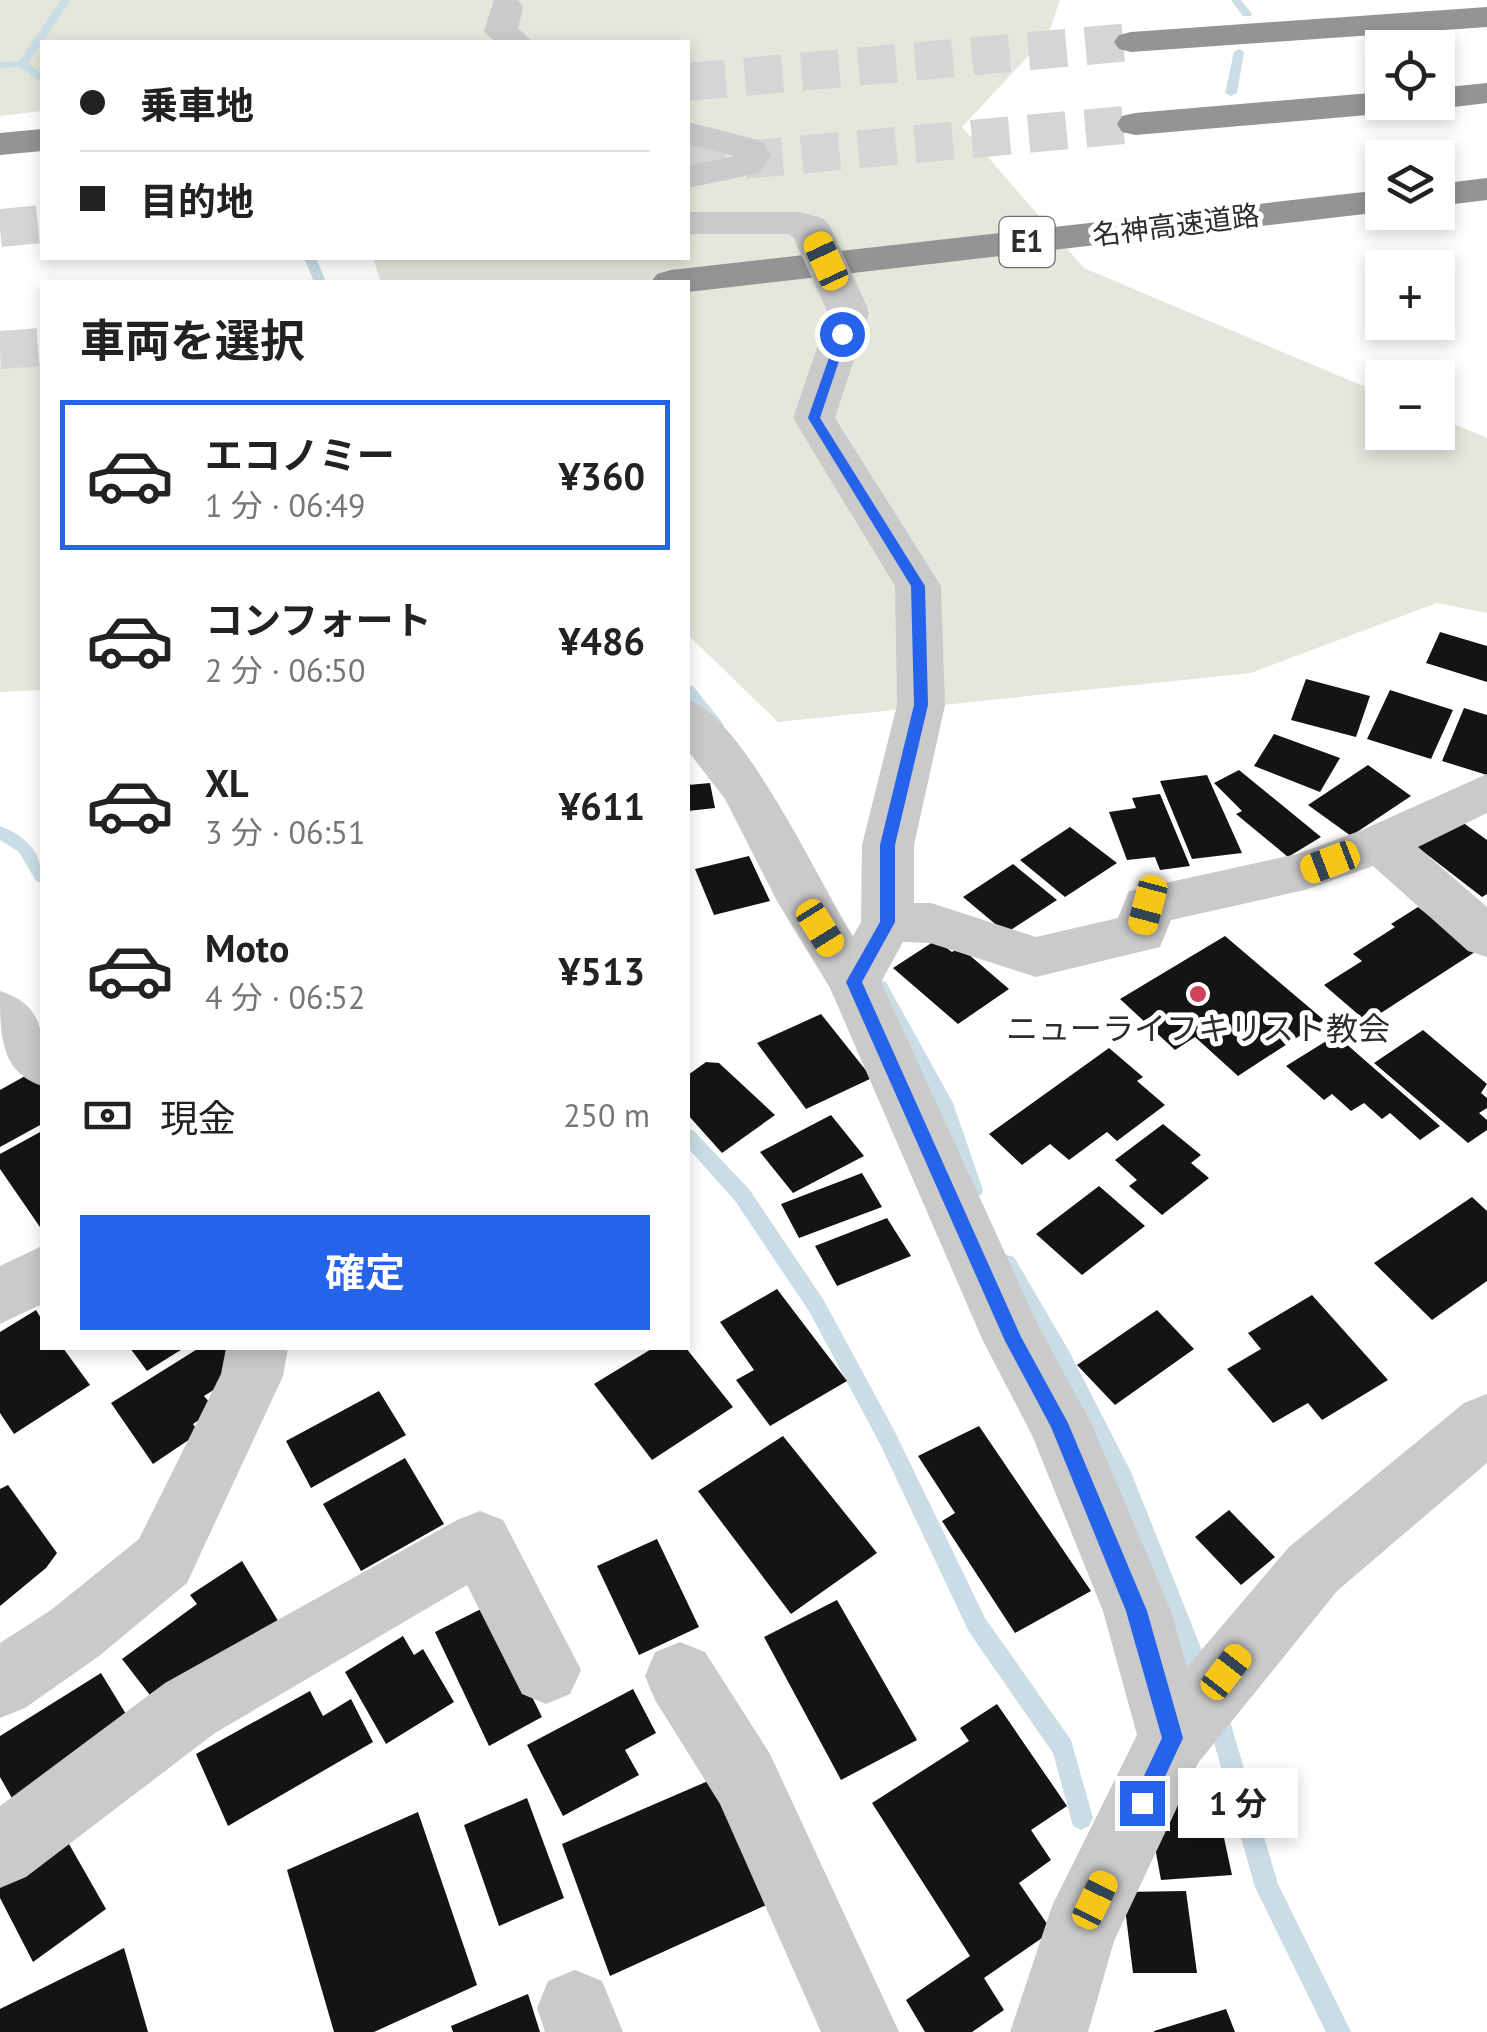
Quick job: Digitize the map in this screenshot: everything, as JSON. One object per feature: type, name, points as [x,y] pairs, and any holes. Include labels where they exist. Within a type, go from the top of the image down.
[{"type":"highway","points":[[1131,42],[1487,17]]},
{"type":"highway","points":[[1455,96],[1487,93]]},
{"type":"highway","points":[[1135,124],[1365,104]]},
{"type":"highway","points":[[0,144],[40,140]]},
{"type":"highway","points":[[1455,193],[1487,189]]},
{"type":"highway","name":"名神高速道路","points":[[689,280],[1365,203]]},
{"type":"street","points":[[506,6],[500,31],[513,40]]},
{"type":"street","points":[[690,133],[749,148],[753,154],[746,165],[690,177]]},
{"type":"street","points":[[690,222],[798,223],[814,235],[850,313],[814,418],[918,586],[921,705],[888,845],[868,957]]},
{"type":"street","points":[[690,720],[745,790],[803,901],[868,957],[1014,1341],[1059,1423],[1136,1611],[1197,1708]]},
{"type":"street","points":[[868,957],[931,923],[1036,957],[1141,933],[1148,905],[1305,871],[1380,843],[1487,792]]},
{"type":"street","points":[[1380,843],[1487,937]]},
{"type":"street","points":[[0,1012],[40,1062]]},
{"type":"street","points":[[0,1298],[40,1273]]},
{"type":"street","points":[[0,1684],[75,1633],[163,1561],[252,1376],[257,1350]]},
{"type":"street","points":[[1049,2032],[1079,1933],[1197,1708],[1312,1569],[1487,1424]]},
{"type":"street","points":[[0,1851],[190,1708],[480,1542],[546,1670]]},
{"type":"street","points":[[680,1676],[745,1779],[860,2032]]},
{"type":"shaded area","points":[[0,0],[1060,0],[1048,35],[962,127],[1084,268],[1365,387],[1365,450],[1455,450],[1455,424],[1487,438],[1487,613],[1437,603],[1251,673],[778,722],[690,637],[690,280],[380,280],[374,260],[690,260],[690,40],[40,40],[40,111],[0,116]]},
{"type":"shaded area","points":[[0,335],[40,364],[40,690],[0,692]]},
{"type":"building","points":[[1440,632],[1487,646],[1487,682],[1426,663]]},
{"type":"building","points":[[1306,679],[1370,696],[1356,737],[1291,720]]},
{"type":"building","points":[[1390,690],[1453,710],[1431,759],[1367,739]]},
{"type":"building","points":[[1464,708],[1487,715],[1487,775],[1442,761]]},
{"type":"building","points":[[1274,734],[1340,758],[1320,792],[1254,766]]},
{"type":"building","points":[[1368,765],[1411,796],[1351,836],[1308,805]]},
{"type":"building","points":[[1239,770],[1321,837],[1288,857],[1236,814],[1242,811],[1214,783]]},
{"type":"building","points":[[1207,775],[1242,853],[1192,859],[1160,781]]},
{"type":"building","points":[[710,783],[715,808],[690,811],[690,785]]},
{"type":"building","points":[[1160,794],[1190,866],[1160,870],[1155,857],[1127,860],[1109,812],[1136,808],[1132,798]]},
{"type":"building","points":[[1458,819],[1487,840],[1487,894],[1482,897],[1416,846]]},
{"type":"building","points":[[1070,827],[1117,863],[1065,897],[1020,860]]},
{"type":"building","points":[[749,856],[770,901],[714,915],[695,869]]},
{"type":"building","points":[[1013,864],[1057,900],[1006,933],[963,897]]},
{"type":"building","points":[[1418,907],[1475,952],[1367,1022],[1324,985],[1362,961],[1353,954]]},
{"type":"building","points":[[1225,936],[1324,1020],[1238,1076],[1195,1037],[1175,1050],[1120,999]]},
{"type":"building","points":[[936,940],[952,952],[960,947],[1009,989],[958,1024],[893,968]]},
{"type":"building","points":[[821,1014],[872,1078],[806,1109],[757,1043]]},
{"type":"building","points":[[1423,1030],[1487,1084],[1481,1093],[1487,1098],[1487,1108],[1479,1113],[1487,1120],[1487,1130],[1468,1143],[1374,1063]]},
{"type":"building","points":[[1336,1035],[1440,1126],[1420,1140],[1390,1113],[1382,1119],[1364,1103],[1351,1111],[1332,1094],[1324,1100],[1286,1066]]},
{"type":"building","points":[[1109,1048],[1143,1077],[1137,1081],[1165,1105],[1117,1141],[1107,1132],[1069,1160],[1050,1144],[1022,1165],[989,1134]]},
{"type":"building","points":[[706,1062],[719,1063],[775,1115],[722,1153],[690,1117],[690,1074]]},
{"type":"building","points":[[34,1071],[40,1079],[40,1125],[0,1147],[0,1090]]},
{"type":"building","points":[[831,1115],[864,1156],[793,1193],[760,1152]]},
{"type":"building","points":[[1163,1124],[1201,1155],[1191,1163],[1209,1178],[1162,1215],[1129,1186],[1137,1180],[1115,1160]]},
{"type":"building","points":[[40,1132],[40,1227],[0,1169],[0,1154]]},
{"type":"building","points":[[862,1173],[882,1207],[799,1238],[781,1204]]},
{"type":"building","points":[[1099,1186],[1145,1226],[1082,1275],[1036,1234]]},
{"type":"building","points":[[1472,1197],[1487,1211],[1487,1281],[1432,1320],[1374,1263]]},
{"type":"building","points":[[887,1218],[911,1256],[837,1286],[815,1246]]},
{"type":"building","points":[[777,1289],[847,1381],[770,1426],[736,1380],[754,1370],[720,1322]]},
{"type":"building","points":[[1312,1295],[1388,1380],[1322,1420],[1308,1403],[1273,1423],[1227,1369],[1261,1349],[1248,1333]]},
{"type":"building","points":[[36,1310],[40,1317],[40,1350],[64,1350],[90,1385],[14,1434],[0,1413],[0,1332]]},
{"type":"building","points":[[1157,1310],[1194,1349],[1115,1405],[1077,1365]]},
{"type":"building","points":[[131,1350],[181,1350],[147,1371]]},
{"type":"building","points":[[196,1350],[242,1350],[230,1357],[242,1372],[204,1396],[215,1409],[193,1424],[199,1433],[153,1464],[111,1403]]},
{"type":"building","points":[[650,1350],[688,1350],[733,1407],[652,1460],[594,1384]]},
{"type":"building","points":[[379,1391],[406,1435],[311,1488],[286,1441]]},
{"type":"building","points":[[979,1426],[1091,1591],[1015,1633],[942,1521],[955,1513],[918,1456]]},
{"type":"building","points":[[783,1436],[877,1553],[791,1614],[698,1491]]},
{"type":"building","points":[[405,1458],[444,1524],[361,1571],[323,1504]]},
{"type":"building","points":[[8,1485],[57,1553],[46,1568],[0,1606],[0,1489]]},
{"type":"building","points":[[1229,1510],[1275,1557],[1241,1585],[1195,1537]]},
{"type":"building","points":[[657,1539],[699,1627],[639,1655],[597,1566]]},
{"type":"building","points":[[242,1561],[280,1624],[153,1699],[122,1659],[197,1604],[190,1595]]},
{"type":"building","points":[[837,1600],[917,1740],[841,1780],[764,1637]]},
{"type":"building","points":[[487,1606],[542,1717],[489,1746],[435,1632]]},
{"type":"building","points":[[403,1636],[414,1655],[423,1649],[454,1702],[386,1744],[345,1672]]},
{"type":"building","points":[[101,1673],[132,1724],[13,1800],[0,1777],[0,1736]]},
{"type":"building","points":[[633,1689],[656,1733],[625,1750],[639,1775],[563,1816],[527,1745]]},
{"type":"building","points":[[310,1691],[323,1716],[351,1699],[373,1742],[228,1826],[196,1754]]},
{"type":"building","points":[[997,1704],[1067,1806],[1031,1830],[1051,1860],[1019,1883],[1052,1931],[984,1978],[1004,2010],[972,2032],[925,2032],[906,2000],[970,1956],[872,1803],[969,1741],[960,1728]]},
{"type":"building","points":[[1210,1773],[1232,1875],[1161,1880],[1152,1831],[1178,1774]]},
{"type":"building","points":[[722,1775],[775,1901],[610,1976],[562,1844]]},
{"type":"building","points":[[527,1798],[564,1898],[499,1926],[464,1825]]},
{"type":"building","points":[[418,1812],[477,1985],[374,2032],[334,2032],[287,1870]]},
{"type":"building","points":[[65,1837],[106,1909],[33,1962],[0,1898],[0,1881]]},
{"type":"building","points":[[1186,1891],[1197,1973],[1133,1973],[1123,1892]]},
{"type":"building","points":[[124,1948],[148,2032],[0,2032],[0,2009]]},
{"type":"building","points":[[528,1994],[540,2032],[453,2032],[451,2026]]},
{"type":"building","points":[[1226,2009],[1235,2032],[1154,2032],[1154,2031]]},
{"type":"waterway","points":[[22,64],[66,0]]},
{"type":"waterway","points":[[1236,0],[1247,14]]},
{"type":"waterway","points":[[1231,93],[1239,52]]},
{"type":"waterway","points":[[0,65],[22,64]]},
{"type":"waterway","points":[[22,64],[40,78]]},
{"type":"waterway","points":[[311,260],[319,280]]},
{"type":"waterway","points":[[690,692],[716,725]]},
{"type":"waterway","points":[[0,832],[25,848],[40,874]]},
{"type":"waterway","points":[[880,987],[944,1103],[974,1190]]},
{"type":"waterway","points":[[690,1138],[742,1195],[816,1305],[887,1437],[977,1625],[1063,1748],[1081,1818]]},
{"type":"waterway","points":[[1007,1263],[1062,1357],[1124,1479],[1202,1678]]},
{"type":"waterway","points":[[1216,1711],[1267,1887],[1339,2032]]},
{"type":"tunnel","points":[[690,82],[1131,42]]},
{"type":"tunnel","points":[[690,165],[1135,124]]},
{"type":"tunnel","points":[[0,228],[40,224]]},
{"type":"tunnel","points":[[0,350],[40,347]]},
{"type":"place","name":"ニューライフキリスト教会","points":[[1198,994]]},
{"type":"route","points":[[842,334],[814,418],[918,586],[921,705],[888,845],[888,922],[854,982],[1014,1341],[1059,1423],[1136,1611],[1173,1738],[1142,1803]]}]
